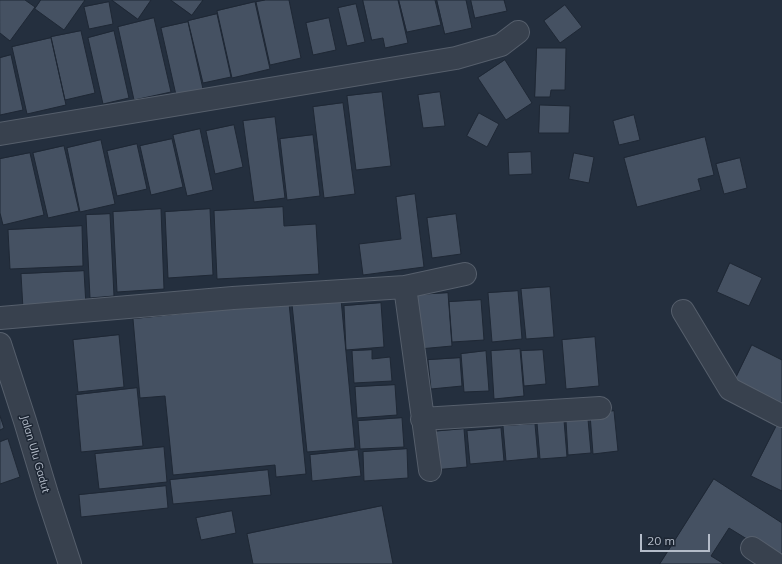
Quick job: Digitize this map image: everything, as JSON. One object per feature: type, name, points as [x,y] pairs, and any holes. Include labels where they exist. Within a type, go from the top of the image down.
[{"type":"street","points":[[0,134],[456,58],[501,45],[518,32]]},
{"type":"street","points":[[0,318],[233,298],[405,287],[465,274]]},
{"type":"street","points":[[405,287],[430,470]]},
{"type":"street","points":[[683,311],[730,389],[782,416]]},
{"type":"street","name":"Jalan Ulu Gadut","points":[[0,344],[26,421],[47,494],[70,564]]},
{"type":"street","points":[[422,418],[600,408]]},
{"type":"street","points":[[752,548],[776,564]]},
{"type":"building","points":[[0,0],[25,0],[35,7],[10,41],[0,33]]},
{"type":"building","points":[[41,0],[85,0],[64,30],[35,9]]},
{"type":"building","points":[[112,0],[151,0],[138,19]]},
{"type":"building","points":[[171,0],[203,0],[192,15]]},
{"type":"building","points":[[266,0],[289,0],[301,58],[270,65],[256,2]]},
{"type":"building","points":[[363,0],[398,0],[408,43],[385,48],[383,38],[372,40]]},
{"type":"building","points":[[399,0],[435,0],[441,25],[407,32]]},
{"type":"building","points":[[437,0],[466,0],[472,28],[445,34]]},
{"type":"building","points":[[471,0],[504,0],[507,11],[475,18]]},
{"type":"building","points":[[109,2],[113,24],[89,29],[84,7]]},
{"type":"building","points":[[255,2],[270,69],[232,78],[217,11]]},
{"type":"building","points":[[356,4],[365,42],[347,46],[338,8]]},
{"type":"building","points":[[565,5],[582,27],[560,43],[544,21]]},
{"type":"building","points":[[217,14],[231,77],[203,83],[188,21]]},
{"type":"building","points":[[154,18],[171,92],[134,100],[118,27]]},
{"type":"building","points":[[329,18],[336,50],[313,55],[306,23]]},
{"type":"building","points":[[188,22],[203,89],[176,95],[161,28]]},
{"type":"building","points":[[81,31],[95,93],[65,100],[51,37]]},
{"type":"building","points":[[114,31],[129,98],[103,104],[88,38]]},
{"type":"building","points":[[51,38],[66,105],[27,114],[12,47]]},
{"type":"building","points":[[537,48],[566,48],[565,90],[551,90],[550,97],[535,97]]},
{"type":"building","points":[[11,55],[23,110],[0,115],[0,58]]},
{"type":"building","points":[[505,60],[532,103],[506,120],[478,78]]},
{"type":"building","points":[[382,92],[391,166],[356,170],[347,96]]},
{"type":"building","points":[[440,92],[445,126],[423,128],[418,95]]},
{"type":"building","points":[[343,103],[355,194],[324,198],[313,107]]},
{"type":"building","points":[[540,105],[570,106],[569,133],[539,133]]},
{"type":"building","points":[[479,113],[499,124],[487,147],[467,136]]},
{"type":"building","points":[[634,115],[640,140],[619,145],[613,121]]},
{"type":"building","points":[[275,117],[285,198],[254,202],[243,121]]},
{"type":"building","points":[[234,125],[243,167],[215,174],[206,131]]},
{"type":"building","points":[[200,129],[213,190],[187,196],[173,135]]},
{"type":"building","points":[[313,135],[320,196],[287,200],[280,139]]},
{"type":"building","points":[[705,137],[714,175],[698,179],[701,190],[637,207],[624,158]]},
{"type":"building","points":[[172,139],[183,187],[151,195],[140,146]]},
{"type":"building","points":[[101,140],[115,204],[80,212],[67,148]]},
{"type":"building","points":[[137,144],[147,189],[117,196],[107,151]]},
{"type":"building","points":[[64,146],[79,211],[48,218],[33,153]]},
{"type":"building","points":[[531,152],[532,174],[509,175],[508,153]]},
{"type":"building","points":[[30,153],[44,215],[3,225],[0,213],[0,159]]},
{"type":"building","points":[[574,153],[594,157],[589,183],[569,179]]},
{"type":"building","points":[[740,158],[747,188],[724,194],[716,164]]},
{"type":"building","points":[[415,194],[424,267],[363,275],[359,244],[401,239],[396,197]]},
{"type":"building","points":[[283,207],[284,226],[316,224],[319,274],[217,279],[214,211]]},
{"type":"building","points":[[161,209],[164,289],[117,292],[113,212]]},
{"type":"building","points":[[210,209],[213,275],[168,278],[165,212]]},
{"type":"building","points":[[110,214],[114,296],[90,298],[86,215]]},
{"type":"building","points":[[456,214],[461,254],[432,258],[427,218]]},
{"type":"building","points":[[82,226],[83,266],[10,269],[8,230]]},
{"type":"building","points":[[730,263],[762,278],[749,306],[717,292]]},
{"type":"building","points":[[84,271],[86,306],[23,309],[21,274]]},
{"type":"building","points":[[550,287],[554,337],[526,339],[521,289]]},
{"type":"building","points":[[518,291],[522,339],[492,342],[488,293]]},
{"type":"building","points":[[448,293],[452,346],[419,349],[414,295]]},
{"type":"building","points":[[341,299],[355,448],[307,452],[292,304]]},
{"type":"building","points":[[481,300],[484,340],[452,342],[449,302]]},
{"type":"building","points":[[289,303],[306,474],[276,477],[275,465],[173,475],[165,396],[140,398],[133,319]]},
{"type":"building","points":[[381,303],[384,347],[346,350],[344,306]]},
{"type":"building","points":[[119,335],[124,387],[78,392],[73,340]]},
{"type":"building","points":[[595,337],[599,386],[566,389],[562,340]]},
{"type":"building","points":[[752,345],[782,360],[782,408],[733,384]]},
{"type":"building","points":[[520,349],[524,396],[494,399],[491,351]]},
{"type":"building","points":[[372,350],[372,359],[390,357],[392,381],[354,383],[352,351]]},
{"type":"building","points":[[543,350],[546,384],[524,386],[521,351]]},
{"type":"building","points":[[486,351],[489,391],[464,392],[461,354]]},
{"type":"building","points":[[460,358],[462,386],[431,389],[428,360]]},
{"type":"building","points":[[395,385],[397,415],[357,418],[355,387]]},
{"type":"building","points":[[137,388],[143,446],[81,452],[76,395]]},
{"type":"building","points":[[614,411],[618,451],[593,454],[590,414]]},
{"type":"building","points":[[0,416],[4,428],[0,430]]},
{"type":"building","points":[[402,418],[404,447],[360,449],[358,421]]},
{"type":"building","points":[[588,419],[591,453],[568,455],[566,421]]},
{"type":"building","points":[[564,420],[567,457],[540,459],[537,423]]},
{"type":"building","points":[[778,423],[782,425],[782,491],[751,476]]},
{"type":"building","points":[[535,424],[538,458],[506,461],[503,426]]},
{"type":"building","points":[[501,428],[504,461],[470,464],[467,431]]},
{"type":"building","points":[[464,429],[467,467],[433,470],[429,432]]},
{"type":"building","points":[[8,439],[20,477],[0,484],[0,442]]},
{"type":"building","points":[[164,447],[167,482],[99,489],[95,454]]},
{"type":"building","points":[[407,449],[408,478],[364,481],[363,452]]},
{"type":"building","points":[[358,450],[361,476],[312,481],[310,455]]},
{"type":"building","points":[[268,470],[271,495],[173,504],[170,480]]},
{"type":"building","points":[[714,479],[782,523],[781,560],[729,528],[711,556],[724,564],[660,564]]},
{"type":"building","points":[[166,486],[168,508],[81,517],[79,495]]},
{"type":"building","points":[[382,506],[393,564],[253,564],[247,534]]},
{"type":"building","points":[[232,511],[236,533],[201,540],[196,518]]}]
